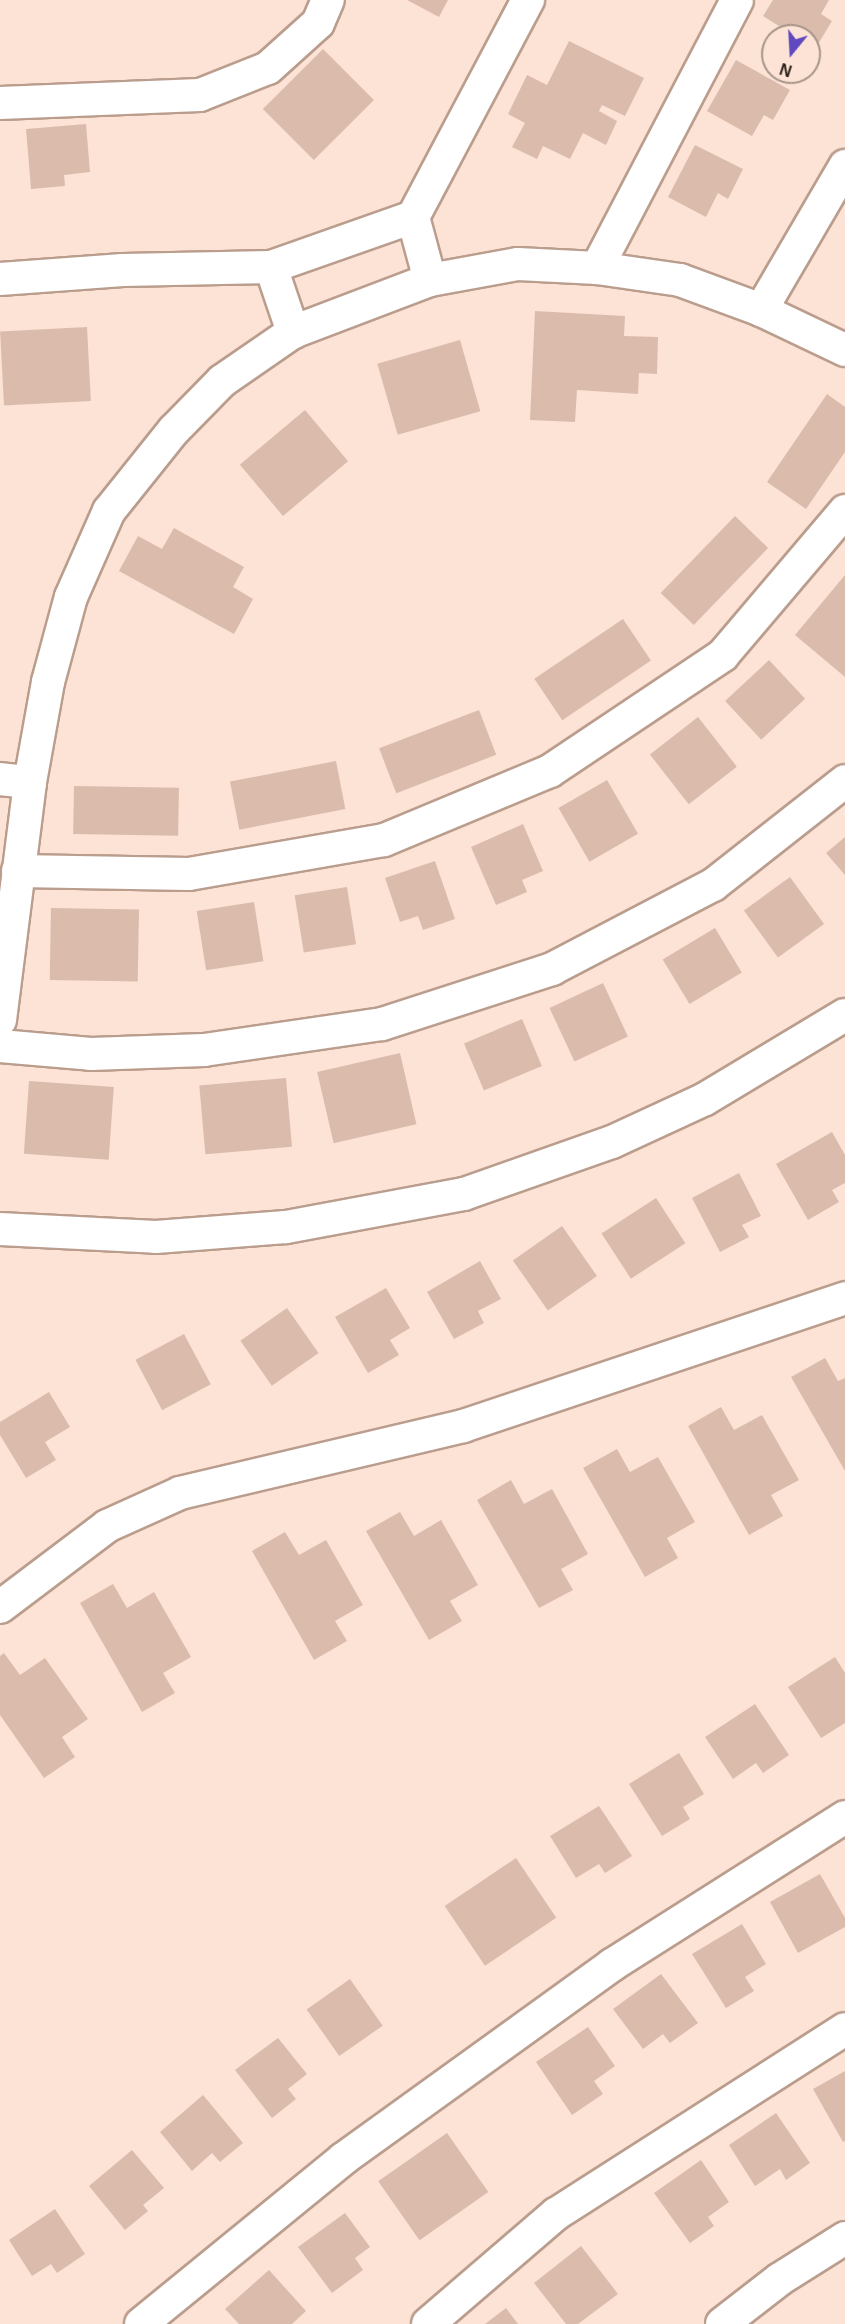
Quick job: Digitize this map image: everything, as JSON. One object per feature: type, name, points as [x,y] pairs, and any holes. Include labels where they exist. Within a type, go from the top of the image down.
[{"type":"street","points":[[0,104],[200,95],[268,68],[318,23],[328,0]]},
{"type":"street","points":[[0,279],[123,270],[271,267],[413,217],[528,0]]},
{"type":"street","points":[[597,268],[737,0]]},
{"type":"street","points":[[761,310],[845,166]]},
{"type":"street","points":[[413,217],[430,280]]},
{"type":"street","points":[[0,1020],[3,967],[18,871],[15,781],[48,682],[71,597],[109,511],[174,430],[222,381],[293,332],[430,280],[518,264],[597,268],[680,280],[761,310],[845,350]]},
{"type":"street","points":[[271,267],[293,332]]},
{"type":"street","points":[[18,871],[189,874],[384,840],[550,771],[723,655],[845,511]]},
{"type":"street","points":[[0,1046],[91,1054],[204,1050],[382,1024],[552,969],[713,885],[845,781]]},
{"type":"street","points":[[0,1229],[156,1237],[286,1227],[464,1194],[612,1142],[695,1104],[845,1015]]},
{"type":"street","points":[[0,1607],[107,1526],[180,1493],[463,1426],[845,1298]]},
{"type":"street","points":[[141,2324],[343,2159],[612,1965],[845,1816]]},
{"type":"street","points":[[428,2324],[556,2214],[845,2029]]},
{"type":"street","points":[[722,2324],[780,2279],[845,2238]]},
{"type":"building","points":[[407,0],[448,0],[439,17]]},
{"type":"building","points":[[773,0],[829,0],[821,14],[832,21],[821,39],[821,24],[776,24],[763,16]]},
{"type":"building","points":[[569,41],[644,78],[625,116],[602,105],[599,111],[617,121],[606,145],[583,133],[570,159],[543,146],[537,159],[512,147],[525,123],[508,114],[527,75],[547,85]]},
{"type":"building","points":[[323,49],[374,100],[314,160],[263,109]]},
{"type":"building","points":[[736,60],[761,74],[761,84],[779,84],[790,90],[773,120],[764,115],[752,136],[707,111]]},
{"type":"building","points":[[86,124],[90,172],[64,175],[65,186],[31,189],[26,129]]},
{"type":"building","points":[[695,145],[743,169],[728,199],[718,193],[706,217],[668,197]]},
{"type":"building","points":[[535,311],[625,316],[624,336],[658,337],[657,374],[639,373],[638,394],[577,390],[575,422],[530,420]]},
{"type":"building","points":[[87,327],[91,401],[4,405],[0,332]]},
{"type":"building","points":[[460,340],[480,411],[398,435],[377,364]]},
{"type":"building","points":[[827,394],[845,407],[845,452],[806,509],[767,482]]},
{"type":"building","points":[[305,410],[348,461],[283,516],[240,465]]},
{"type":"building","points":[[735,516],[768,548],[694,625],[661,593]]},
{"type":"building","points":[[174,528],[244,567],[233,587],[253,599],[234,634],[119,571],[138,536],[162,549]]},
{"type":"building","points":[[845,575],[845,677],[795,635]]},
{"type":"building","points":[[623,619],[651,660],[562,720],[534,679]]},
{"type":"building","points":[[769,660],[805,699],[761,740],[725,701]]},
{"type":"building","points":[[479,710],[496,755],[396,793],[379,748]]},
{"type":"building","points":[[698,717],[737,767],[689,804],[650,755]]},
{"type":"building","points":[[336,761],[345,809],[239,830],[230,782]]},
{"type":"building","points":[[607,780],[638,834],[590,862],[559,808]]},
{"type":"building","points":[[74,786],[179,788],[178,836],[73,834]]},
{"type":"building","points":[[523,824],[543,871],[522,880],[527,892],[496,905],[471,847]]},
{"type":"building","points":[[845,837],[845,875],[826,853]]},
{"type":"building","points":[[435,861],[455,919],[423,930],[418,916],[400,922],[385,878]]},
{"type":"building","points":[[790,877],[824,924],[778,957],[744,911]]},
{"type":"building","points":[[347,887],[356,944],[304,953],[295,895]]},
{"type":"building","points":[[254,902],[263,961],[206,970],[197,911]]},
{"type":"building","points":[[51,908],[139,910],[138,982],[50,980]]},
{"type":"building","points":[[715,928],[742,973],[689,1004],[663,959]]},
{"type":"building","points":[[603,983],[628,1036],[574,1061],[550,1008]]},
{"type":"building","points":[[522,1019],[542,1066],[484,1091],[464,1044]]},
{"type":"building","points":[[400,1053],[416,1124],[334,1143],[317,1072]]},
{"type":"building","points":[[286,1078],[292,1147],[205,1154],[199,1086]]},
{"type":"building","points":[[29,1081],[114,1087],[109,1160],[24,1154]]},
{"type":"building","points":[[832,1132],[845,1155],[845,1183],[832,1190],[839,1202],[808,1220],[776,1164]]},
{"type":"building","points":[[739,1173],[761,1216],[742,1225],[749,1237],[720,1252],[692,1198]]},
{"type":"building","points":[[656,1198],[685,1243],[631,1279],[601,1233]]},
{"type":"building","points":[[562,1226],[597,1276],[548,1310],[513,1260]]},
{"type":"building","points":[[480,1261],[501,1299],[478,1311],[484,1323],[454,1339],[427,1292]]},
{"type":"building","points":[[386,1288],[410,1328],[390,1340],[399,1355],[368,1373],[335,1317]]},
{"type":"building","points":[[287,1308],[319,1353],[272,1386],[240,1341]]},
{"type":"building","points":[[184,1334],[211,1384],[162,1410],[135,1360]]},
{"type":"building","points":[[825,1358],[838,1381],[845,1378],[845,1471],[791,1377]]},
{"type":"building","points":[[49,1392],[70,1427],[45,1442],[56,1460],[26,1478],[0,1435],[0,1422]]},
{"type":"building","points":[[721,1407],[734,1430],[762,1415],[799,1480],[771,1495],[783,1516],[749,1535],[688,1426]]},
{"type":"building","points":[[617,1449],[630,1472],[658,1457],[695,1522],[667,1538],[678,1558],[645,1577],[583,1468]]},
{"type":"building","points":[[511,1480],[524,1504],[552,1489],[588,1554],[561,1569],[573,1590],[539,1608],[477,1500]]},
{"type":"building","points":[[400,1512],[414,1536],[441,1520],[478,1585],[450,1601],[462,1621],[429,1640],[366,1531]]},
{"type":"building","points":[[285,1532],[299,1555],[326,1540],[363,1605],[335,1621],[347,1641],[314,1660],[252,1551]]},
{"type":"building","points":[[113,1584],[127,1608],[154,1592],[191,1657],[163,1673],[175,1693],[142,1712],[80,1603]]},
{"type":"building","points":[[4,1653],[20,1675],[45,1658],[88,1719],[62,1737],[75,1757],[44,1778],[0,1715],[0,1656]]},
{"type":"building","points":[[835,1657],[845,1673],[845,1723],[821,1738],[788,1687]]},
{"type":"building","points":[[755,1704],[789,1755],[763,1773],[756,1763],[733,1779],[705,1737]]},
{"type":"building","points":[[679,1753],[704,1794],[683,1807],[690,1819],[662,1836],[629,1784]]},
{"type":"building","points":[[599,1806],[632,1856],[605,1873],[599,1864],[576,1878],[550,1836]]},
{"type":"building","points":[[516,1858],[556,1918],[485,1966],[445,1906]]},
{"type":"building","points":[[820,1874],[845,1918],[845,1927],[798,1953],[770,1902]]},
{"type":"building","points":[[742,1924],[766,1964],[745,1977],[754,1991],[726,2008],[692,1954]]},
{"type":"building","points":[[661,1974],[698,2023],[670,2043],[663,2034],[643,2049],[613,2009]]},
{"type":"building","points":[[350,1979],[383,2026],[339,2056],[307,2009]]},
{"type":"building","points":[[588,2027],[615,2066],[594,2081],[603,2094],[572,2115],[536,2062]]},
{"type":"building","points":[[278,2038],[307,2074],[288,2089],[296,2099],[272,2118],[235,2070]]},
{"type":"building","points":[[845,2071],[845,2141],[843,2142],[813,2089]]},
{"type":"building","points":[[203,2095],[243,2143],[220,2162],[212,2153],[192,2171],[160,2132]]},
{"type":"building","points":[[776,2113],[810,2163],[786,2180],[780,2169],[755,2186],[729,2145]]},
{"type":"building","points":[[447,2133],[488,2192],[419,2240],[378,2181]]},
{"type":"building","points":[[132,2150],[164,2188],[143,2205],[148,2211],[125,2230],[89,2186]]},
{"type":"building","points":[[701,2160],[729,2202],[708,2217],[714,2226],[690,2243],[654,2193]]},
{"type":"building","points":[[55,2209],[85,2254],[57,2273],[51,2264],[32,2276],[9,2240]]},
{"type":"building","points":[[345,2213],[370,2247],[355,2258],[363,2270],[332,2293],[298,2247]]},
{"type":"building","points":[[581,2246],[618,2294],[578,2324],[566,2324],[534,2283]]},
{"type":"building","points":[[269,2270],[306,2311],[292,2324],[239,2324],[225,2309]]},
{"type":"building","points":[[506,2308],[518,2324],[485,2324]]}]
